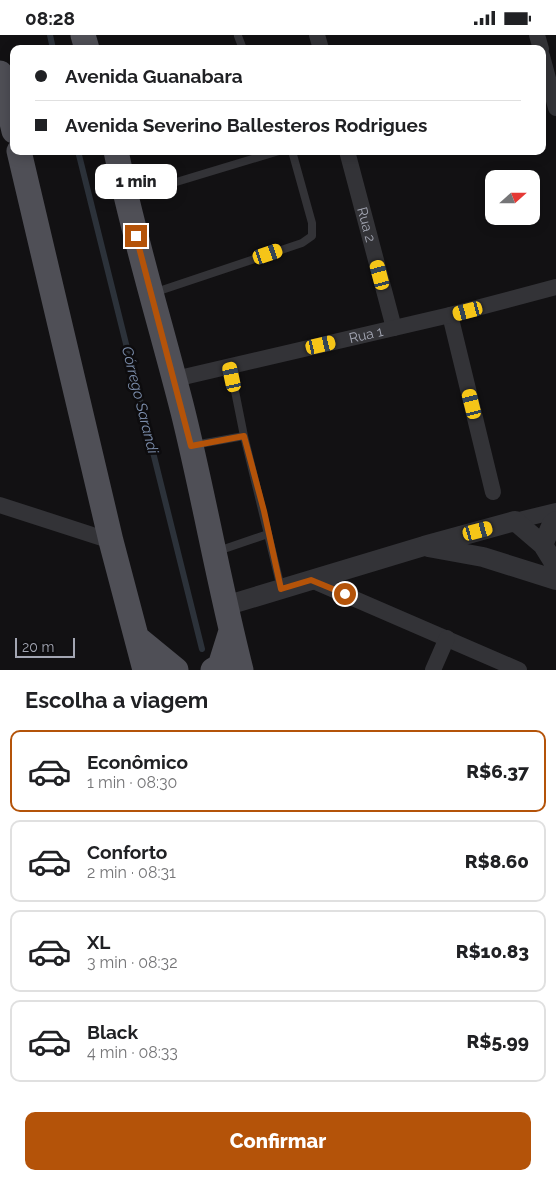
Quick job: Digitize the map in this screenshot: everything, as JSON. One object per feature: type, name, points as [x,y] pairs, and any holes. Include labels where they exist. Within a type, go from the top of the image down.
[{"type":"main road","points":[[0,73],[10,114]]},
{"type":"main road","points":[[19,155],[111,541],[145,670]]},
{"type":"main road","points":[[117,155],[125,197],[152,293],[191,446],[231,631],[225,669]]},
{"type":"main road","points":[[137,638],[174,669]]},
{"type":"street","points":[[546,71],[556,108]]},
{"type":"street","name":"Rua 2","points":[[349,155],[394,328]]},
{"type":"street","name":"Rua 1","points":[[174,379],[450,315],[556,287]]},
{"type":"street","points":[[450,315],[493,492]]},
{"type":"street","points":[[0,505],[111,541]]},
{"type":"street","points":[[225,606],[424,546],[556,511]]},
{"type":"street","points":[[515,521],[543,545],[556,566]]},
{"type":"street","points":[[543,545],[552,524],[556,521]]},
{"type":"street","points":[[424,546],[483,557],[556,580]]},
{"type":"street","points":[[311,580],[520,670]]},
{"type":"street","points":[[433,670],[447,638]]},
{"type":"lane","points":[[125,197],[266,155]]},
{"type":"lane","points":[[152,293],[293,246],[312,236],[312,223],[293,155]]},
{"type":"lane","points":[[230,366],[244,436],[281,589]]},
{"type":"lane","points":[[191,446],[244,436]]},
{"type":"lane","points":[[213,553],[268,534]]},
{"type":"waterway","name":"Córrego Sarandi","points":[[50,35],[52,45]]},
{"type":"waterway","name":"Córrego Sarandi","points":[[79,155],[202,649]]},
{"type":"route","points":[[136,236],[191,446],[244,436],[264,511],[281,589],[311,580],[345,594]]}]
